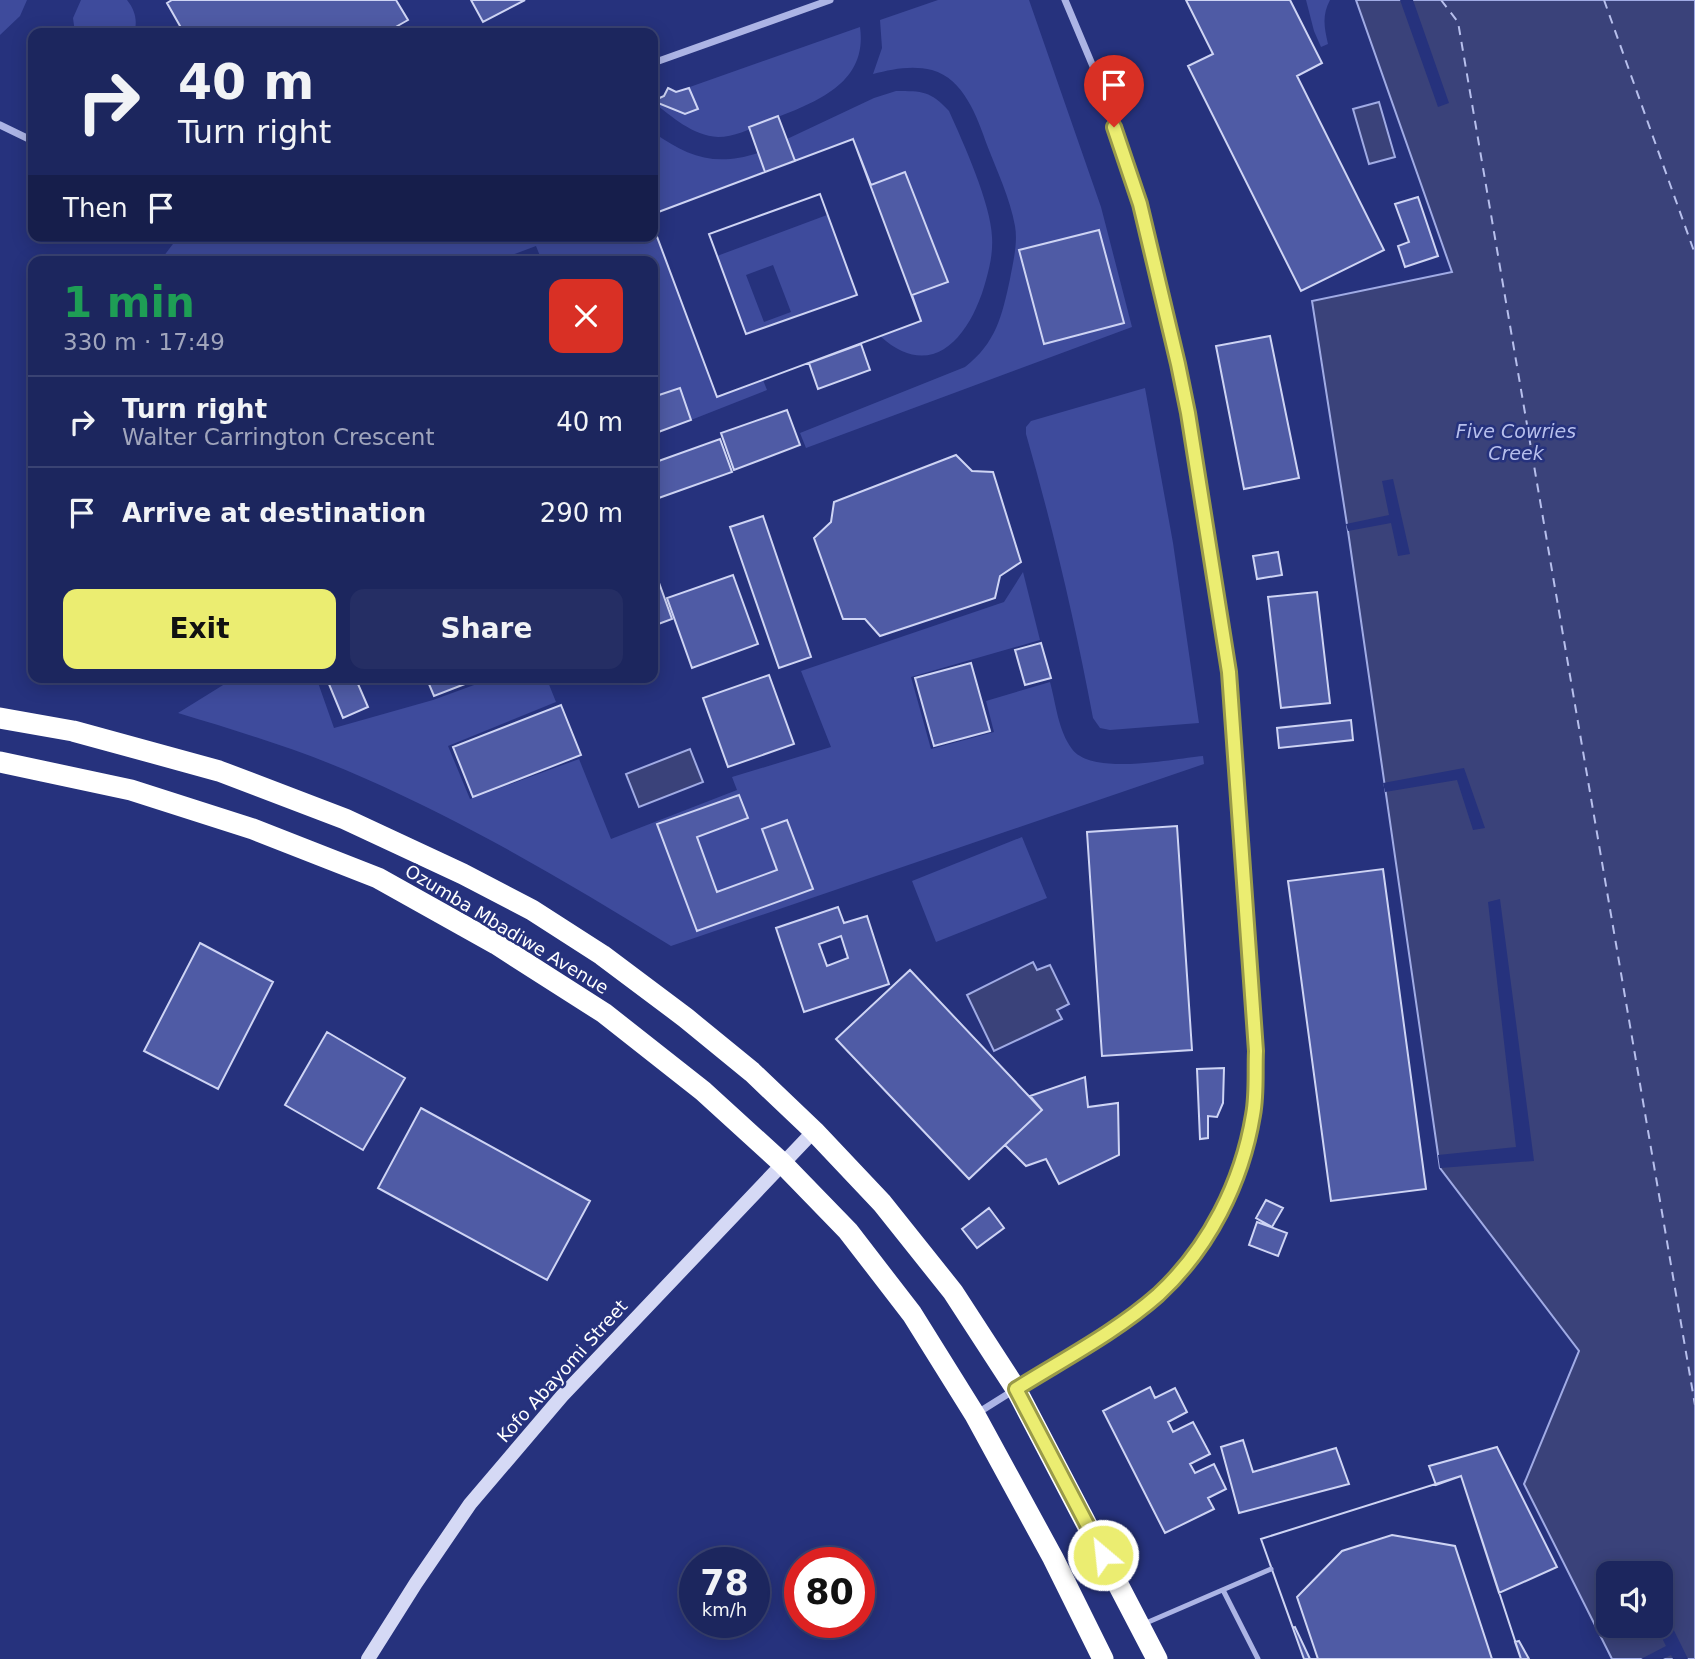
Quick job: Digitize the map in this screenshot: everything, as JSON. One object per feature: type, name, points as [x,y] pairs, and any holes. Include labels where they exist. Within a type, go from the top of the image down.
[{"type":"highway","name":"Ozumba Mbadiwe Avenue","points":[[0,718],[73,731],[219,771],[345,819],[463,874],[531,910],[602,955],[743,1064],[814,1131],[881,1203],[953,1292],[1016,1389],[1157,1659]]},
{"type":"highway","name":"Ozumba Mbadiwe Avenue","points":[[0,762],[131,790],[253,829],[377,878],[496,944],[604,1013],[703,1091],[782,1163],[848,1231],[912,1314],[975,1415],[1053,1559],[1103,1659]]},
{"type":"street","points":[[658,61],[830,0]]},
{"type":"street","points":[[975,1415],[1126,1320],[1158,1294],[1189,1260],[1217,1219],[1238,1174],[1254,1113],[1256,1051],[1229,672],[1188,413],[1140,204],[1097,76],[1065,0]]},
{"type":"street","points":[[0,125],[28,139]]},
{"type":"street","name":"Kofo Abayomi Street","points":[[368,1659],[470,1504],[562,1396],[814,1131]]},
{"type":"lane","points":[[1141,1626],[1271,1569]]},
{"type":"lane","points":[[1223,1590],[1258,1659]]},
{"type":"shaded area","points":[[0,0],[27,0],[20,16],[0,35]]},
{"type":"shaded area","points":[[81,0],[127,0],[136,24],[135,28],[74,28],[73,18]]},
{"type":"shaded area","points":[[938,0],[1029,0],[1101,207],[1132,327],[806,448],[800,433],[965,367],[976,358],[991,338],[1004,305],[1015,253],[1015,226],[1003,185],[968,100],[953,82],[932,70],[902,68],[873,74],[882,48],[880,20]]},
{"type":"shaded area","points":[[1306,0],[1330,0],[1324,21],[1328,44],[1321,47],[1314,31]]},
{"type":"shaded area","points":[[860,27],[860,47],[856,63],[847,77],[835,88],[805,105],[746,131],[718,137],[700,133],[658,106],[658,98]]},
{"type":"shaded area","points":[[896,91],[926,94],[937,99],[949,111],[975,173],[990,223],[991,259],[980,300],[961,334],[934,354],[917,355],[899,350],[880,336],[921,321],[912,295],[947,281],[905,172],[871,185],[853,139],[795,161],[787,139],[874,98]]},
{"type":"shaded area","points":[[658,135],[678,148],[703,157],[728,159],[758,153],[765,172],[658,212]]},
{"type":"shaded area","points":[[827,215],[857,295],[746,334],[717,256]],"holes":[[[773,265],[791,312],[764,322],[746,275]]]},
{"type":"shaded area","points":[[658,239],[717,396],[763,380],[767,390],[691,420],[680,388],[658,395],[658,256],[540,256],[536,246],[509,256],[164,256],[174,242],[658,242]]},
{"type":"shaded area","points":[[1145,388],[1173,543],[1199,723],[1110,730],[1100,728],[1093,718],[1063,575],[1026,427],[1031,421]]},
{"type":"shaded area","points":[[1023,572],[1040,640],[911,677],[931,749],[994,732],[986,701],[1050,682],[1067,742],[1082,757],[1097,762],[1133,764],[1203,756],[1204,764],[671,946],[520,856],[404,796],[295,751],[178,713],[226,683],[318,683],[334,728],[433,700],[480,683],[548,683],[556,702],[448,746],[470,799],[579,759],[611,839],[737,790],[732,777],[831,747],[801,671],[1004,602]]},
{"type":"shaded area","points":[[1022,837],[1047,898],[936,942],[912,881]]},
{"type":"water","name":"Five Cowries Creek","points":[[1356,0],[1695,0],[1695,1659],[1612,1659],[1601,1638],[1673,1638],[1673,1561],[1596,1561],[1596,1627],[1524,1484],[1579,1351],[1440,1168],[1312,301],[1452,272]]},
{"type":"water","points":[[1379,102],[1395,157],[1369,164],[1353,109]]},
{"type":"water","points":[[690,749],[703,782],[639,807],[626,774]]},
{"type":"water","points":[[1033,962],[1037,970],[1050,965],[1069,1004],[1057,1010],[1062,1019],[994,1051],[967,995]]},
{"type":"pier","points":[[1400,0],[1413,0],[1449,103],[1438,107]]},
{"type":"pier","points":[[1393,479],[1410,554],[1398,556],[1391,523],[1348,531],[1346,524],[1389,515],[1382,481]]},
{"type":"pier","points":[[1464,768],[1485,828],[1473,830],[1457,780],[1385,792],[1383,783]]},
{"type":"pier","points":[[1500,899],[1534,1161],[1440,1168],[1438,1155],[1516,1147],[1488,902]]},
{"type":"pier","points":[[1673,1628],[1688,1659],[1673,1659],[1671,1655],[1663,1659],[1641,1659],[1666,1646],[1662,1638],[1673,1638]]},
{"type":"building","points":[[172,0],[396,0],[408,20],[394,28],[181,28],[167,3]]},
{"type":"building","points":[[471,0],[525,0],[483,22]]},
{"type":"building","points":[[1186,0],[1290,0],[1322,63],[1297,76],[1384,250],[1301,291],[1188,66],[1213,54]]},
{"type":"building","points":[[668,88],[676,92],[689,88],[698,109],[685,114],[658,103],[658,99],[664,96]]},
{"type":"building","points":[[778,116],[795,161],[765,172],[749,127]]},
{"type":"building","points":[[853,139],[921,321],[717,397],[658,239],[658,212]],"holes":[[[820,194],[857,295],[746,334],[709,234]]]},
{"type":"building","points":[[853,139],[871,185],[905,172],[948,282],[912,295],[921,321],[717,397],[658,239],[658,212]],"holes":[[[820,194],[857,295],[746,334],[709,234]]]},
{"type":"building","points":[[1418,197],[1438,256],[1405,267],[1398,246],[1409,242],[1395,204]]},
{"type":"building","points":[[1099,230],[1124,323],[1044,344],[1019,250]]},
{"type":"building","points":[[1270,336],[1299,478],[1244,489],[1216,346]]},
{"type":"building","points":[[861,344],[870,370],[818,389],[809,363]]},
{"type":"building","points":[[680,388],[691,420],[658,432],[658,395]]},
{"type":"building","points":[[787,410],[800,445],[734,470],[721,433]]},
{"type":"building","points":[[720,439],[732,472],[658,498],[658,461]]},
{"type":"building","points":[[956,455],[972,471],[993,472],[1021,562],[1000,576],[995,598],[880,636],[865,619],[843,619],[814,538],[831,522],[834,502]]},
{"type":"building","points":[[763,516],[811,657],[779,668],[730,527]]},
{"type":"building","points":[[1278,552],[1282,575],[1257,579],[1253,556]]},
{"type":"building","points":[[733,575],[758,644],[692,668],[667,598]]},
{"type":"building","points":[[658,580],[672,619],[658,624]]},
{"type":"building","points":[[1317,592],[1330,703],[1281,708],[1268,597]]},
{"type":"building","points":[[1041,643],[1051,678],[1025,685],[1015,650]]},
{"type":"building","points":[[971,663],[990,731],[934,746],[915,678]]},
{"type":"building","points":[[769,675],[794,744],[728,767],[703,698]]},
{"type":"building","points":[[328,683],[358,683],[368,707],[343,718]]},
{"type":"building","points":[[429,683],[468,683],[434,696]]},
{"type":"building","points":[[561,705],[581,755],[473,797],[453,747]]},
{"type":"building","points":[[1351,720],[1353,740],[1279,748],[1277,728]]},
{"type":"building","points":[[739,795],[748,818],[697,837],[717,892],[777,870],[762,829],[787,820],[813,889],[697,931],[657,824]]},
{"type":"building","points":[[1177,826],[1192,1050],[1102,1056],[1087,832]]},
{"type":"building","points":[[1383,869],[1426,1189],[1331,1201],[1288,881]]},
{"type":"building","points":[[838,907],[844,923],[867,916],[889,984],[804,1012],[776,928]],"holes":[[[841,936],[848,958],[827,966],[819,944]]]},
{"type":"building","points":[[200,943],[273,982],[218,1089],[144,1051]]},
{"type":"building","points":[[910,970],[1042,1110],[969,1179],[836,1039]]},
{"type":"building","points":[[327,1032],[405,1078],[363,1150],[285,1105]]},
{"type":"building","points":[[1224,1068],[1223,1103],[1217,1117],[1208,1116],[1208,1138],[1200,1139],[1197,1069]]},
{"type":"building","points":[[1085,1077],[1088,1107],[1118,1103],[1119,1155],[1059,1184],[1046,1159],[1026,1166],[1005,1145],[1042,1110],[1030,1096]]},
{"type":"building","points":[[421,1108],[590,1201],[547,1280],[378,1188]]},
{"type":"building","points":[[1266,1200],[1283,1208],[1272,1227],[1256,1218]]},
{"type":"building","points":[[989,1208],[1004,1228],[977,1248],[962,1229]]},
{"type":"building","points":[[1257,1222],[1287,1233],[1278,1256],[1249,1245]]},
{"type":"building","points":[[1150,1387],[1155,1398],[1175,1388],[1187,1412],[1168,1422],[1173,1432],[1193,1422],[1210,1454],[1190,1464],[1195,1473],[1214,1464],[1226,1489],[1208,1498],[1214,1509],[1165,1533],[1103,1411]]},
{"type":"building","points":[[1243,1440],[1253,1472],[1336,1448],[1349,1484],[1239,1513],[1221,1447]]},
{"type":"building","points":[[1497,1447],[1557,1567],[1499,1593],[1461,1476],[1436,1485],[1429,1466]]},
{"type":"building","points":[[1461,1476],[1521,1659],[1304,1659],[1261,1539]]},
{"type":"building","points":[[1461,1476],[1521,1659],[1310,1659],[1295,1627],[1293,1628],[1261,1539]]},
{"type":"building","points":[[1392,1535],[1455,1546],[1492,1659],[1318,1659],[1297,1597],[1342,1551]]},
{"type":"building","points":[[1519,1641],[1529,1659],[1521,1659],[1515,1642]]},
{"type":"ferry route","points":[[1441,0],[1458,22],[1695,1405]]},
{"type":"ferry route","points":[[1604,0],[1695,254]]},
{"type":"route","points":[[1103,1555],[1016,1389],[1126,1320],[1158,1294],[1189,1260],[1217,1219],[1238,1174],[1254,1113],[1256,1051],[1229,672],[1178,364],[1140,204],[1114,127]]}]
